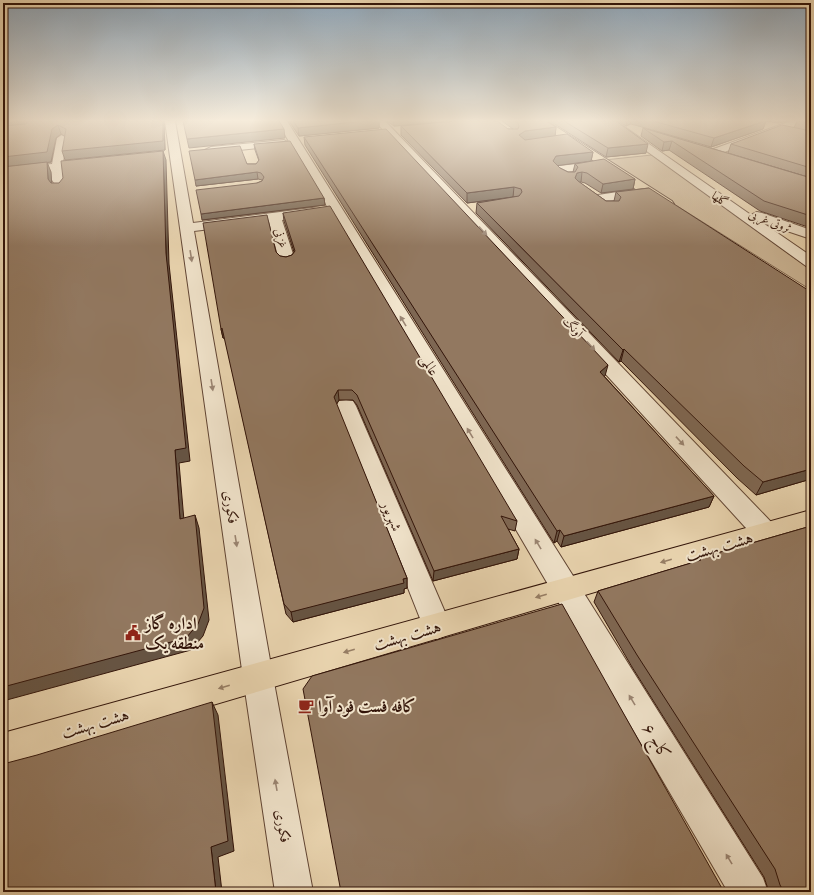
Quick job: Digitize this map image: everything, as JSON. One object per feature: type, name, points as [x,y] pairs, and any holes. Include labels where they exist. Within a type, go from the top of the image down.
[{"type":"main road","points":[[604,164],[680,213]]},
{"type":"main road","name":"هشت بهشت","points":[[3,750],[811,520]]},
{"type":"street","points":[[58,163],[59,188]]},
{"type":"street","points":[[3,172],[87,163]]},
{"type":"street","name":"فکوری","points":[[178,163],[189,192],[187,228],[258,677],[294,892]]},
{"type":"street","name":"عالمی","points":[[311,163],[335,209],[565,589]]},
{"type":"street","name":"آونگ","points":[[422,163],[470,208],[765,532]]},
{"type":"street","name":"گلها","points":[[669,163],[811,263]]},
{"type":"street","points":[[569,177],[559,170],[604,164]]},
{"type":"street","points":[[587,191],[616,211]]},
{"type":"street","points":[[598,199],[647,192]]},
{"type":"street","name":"ثروتی غربی","points":[[730,206],[811,235]]},
{"type":"street","points":[[187,228],[335,209]]},
{"type":"street","name":"غزنی","points":[[274,217],[287,260]]},
{"type":"street","name":"شهریور","points":[[346,406],[438,626]]},
{"type":"street","name":"کاج ۶","points":[[565,589],[749,892]]},
{"type":"shaded area","points":[[608,163],[663,163],[811,270],[811,290]]},
{"type":"building","points":[[47,163],[48,179],[51,183],[59,183],[63,178],[61,163],[163,163],[166,253],[186,448],[175,450],[180,519],[195,515],[204,608],[198,624],[186,638],[3,687],[3,167]]},
{"type":"building","points":[[191,163],[256,164],[257,163],[303,163],[324,198],[201,214],[196,190],[257,183],[262,181],[264,177],[261,173],[257,172],[195,180]]},
{"type":"building","points":[[321,163],[418,163],[608,365],[600,372],[714,496],[564,536],[560,530],[557,531]]},
{"type":"building","points":[[437,163],[555,163],[560,168],[568,172],[575,172],[578,167],[575,164],[610,163],[635,179],[603,184],[587,173],[582,172],[577,173],[575,178],[606,201],[619,201],[621,197],[616,192],[649,188],[811,292],[811,295],[809,296],[811,297],[811,469],[763,482],[744,466],[624,349],[623,350],[477,203],[519,196],[522,192],[521,189],[514,187],[467,193]]},
{"type":"building","points":[[705,163],[760,163],[811,178],[811,216],[764,201]]},
{"type":"building","points":[[794,163],[811,163],[811,168]]},
{"type":"building","points":[[330,206],[517,521],[501,516],[519,549],[434,571],[357,395],[352,390],[338,390],[334,397],[407,578],[403,579],[404,583],[291,612],[284,604],[222,328],[221,329],[203,223],[267,215],[276,252],[280,256],[286,257],[292,255],[295,251],[283,213]]},
{"type":"building","points":[[811,526],[811,892],[784,892],[775,869],[637,655],[598,591],[701,560],[700,558]]},
{"type":"building","points":[[562,604],[724,892],[341,892],[303,689],[312,676]]},
{"type":"building","points":[[212,702],[228,841],[211,847],[216,892],[3,892],[3,764]]},
{"type":"place","name":"اداره گاز منطقه یک","points":[[133,633]]},
{"type":"place","name":"کافه فست فود آوا","points":[[306,706]]}]
